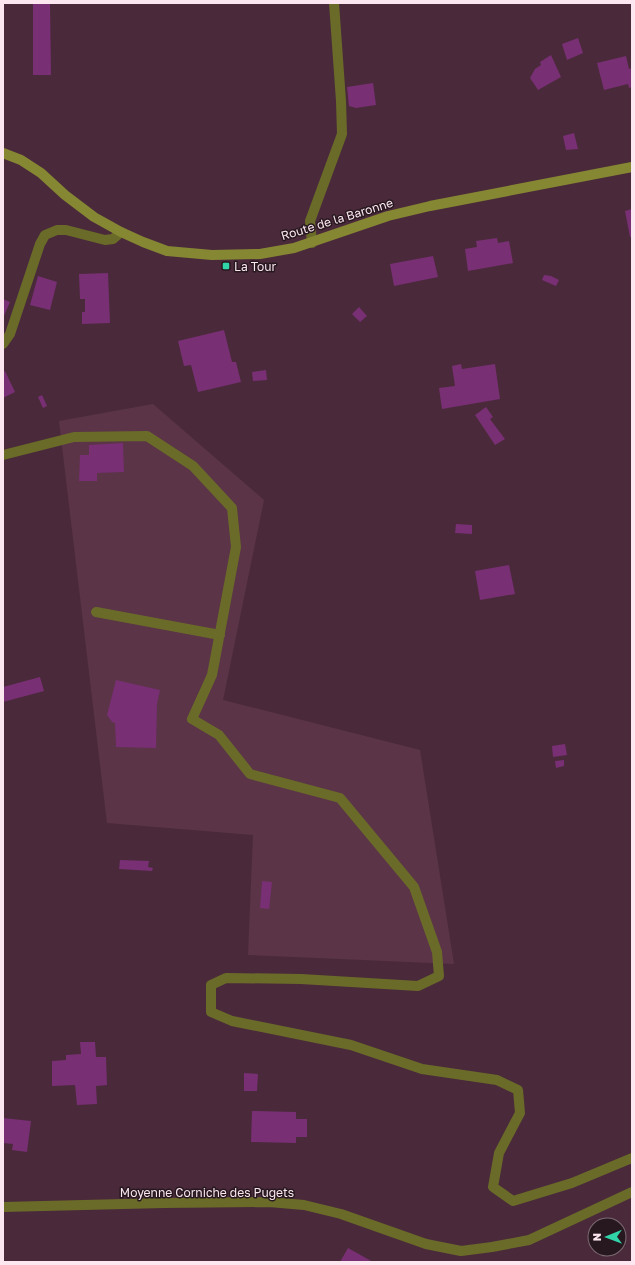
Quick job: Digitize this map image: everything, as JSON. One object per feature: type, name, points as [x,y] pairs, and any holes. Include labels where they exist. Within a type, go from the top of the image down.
[{"type":"main road","name":"Route de la Baronne","points":[[3,153],[21,160],[41,173],[65,195],[94,217],[121,232],[167,251],[212,256],[260,254],[294,248],[388,216],[430,206],[632,167]]},
{"type":"street","points":[[312,243],[310,221],[342,134],[334,3]]},
{"type":"street","points":[[3,344],[10,334],[40,244],[45,235],[57,230],[66,230],[105,240],[113,239],[121,232]]},
{"type":"street","points":[[3,455],[74,436],[147,436],[193,466],[232,508],[236,547],[212,675],[192,720],[219,735],[250,774],[340,798],[414,887],[437,952],[440,976],[418,986],[301,979],[226,978],[211,985],[211,1012],[232,1021],[351,1045],[422,1068],[497,1080],[518,1090],[520,1113],[499,1153],[493,1187],[513,1202],[572,1183],[632,1158]]},
{"type":"street","points":[[96,612],[220,635]]},
{"type":"street","name":"Moyenne Corniche des Pugets","points":[[3,1207],[269,1202],[304,1205],[341,1214],[426,1244],[462,1250],[492,1248],[529,1240],[632,1192]]},
{"type":"shaded area","points":[[153,404],[264,500],[223,700],[420,750],[454,964],[248,955],[253,835],[107,823],[59,421]]},
{"type":"building","points":[[33,3],[50,3],[51,75],[33,75]]},
{"type":"building","points":[[578,38],[583,53],[567,60],[562,44]]},
{"type":"building","points":[[551,55],[561,77],[538,90],[530,78],[535,69],[541,65],[540,62]]},
{"type":"building","points":[[626,56],[629,69],[632,68],[632,87],[629,88],[628,84],[604,90],[597,63]]},
{"type":"building","points":[[373,83],[376,105],[356,108],[349,106],[347,87]]},
{"type":"building","points":[[574,133],[578,149],[566,150],[563,136]]},
{"type":"building","points":[[632,209],[632,237],[630,237],[625,211]]},
{"type":"building","points":[[497,238],[498,243],[509,241],[513,263],[468,271],[465,249],[477,247],[476,241]]},
{"type":"building","points":[[433,256],[438,277],[394,286],[390,264]]},
{"type":"building","points":[[108,273],[110,323],[82,324],[82,312],[85,312],[85,299],[80,299],[79,274]]},
{"type":"building","points":[[544,275],[551,276],[559,280],[556,286],[542,280]]},
{"type":"building","points":[[38,276],[57,282],[50,310],[30,305]]},
{"type":"building","points":[[3,299],[10,302],[3,318]]},
{"type":"building","points":[[359,307],[367,316],[360,322],[352,314]]},
{"type":"building","points":[[224,330],[232,362],[236,362],[241,382],[198,392],[191,365],[184,366],[178,341]]},
{"type":"building","points":[[461,364],[462,369],[495,364],[500,399],[442,409],[439,388],[455,386],[452,366]]},
{"type":"building","points":[[266,370],[267,380],[253,381],[252,372]]},
{"type":"building","points":[[5,371],[15,392],[3,398],[3,372]]},
{"type":"building","points":[[42,395],[47,406],[43,408],[38,397]]},
{"type":"building","points":[[486,407],[493,417],[490,419],[505,439],[495,445],[475,415]]},
{"type":"building","points":[[123,443],[124,472],[97,473],[97,481],[79,481],[80,455],[89,455],[89,445]]},
{"type":"building","points":[[456,524],[472,525],[472,534],[455,533]]},
{"type":"building","points":[[509,565],[515,594],[480,600],[475,571]]},
{"type":"building","points":[[40,677],[44,691],[3,702],[3,687]]},
{"type":"building","points":[[116,680],[160,690],[157,704],[156,748],[116,747],[115,723],[112,722],[107,715]]},
{"type":"building","points":[[565,744],[567,755],[553,757],[552,746]]},
{"type":"building","points":[[564,760],[564,766],[556,768],[555,761]]},
{"type":"building","points":[[120,860],[149,861],[148,867],[153,868],[152,871],[119,869]]},
{"type":"building","points":[[262,881],[272,882],[269,909],[260,908]]},
{"type":"building","points":[[80,1042],[95,1042],[96,1057],[106,1057],[107,1085],[96,1086],[97,1104],[77,1105],[75,1085],[52,1086],[52,1061],[66,1060],[66,1055],[81,1054]]},
{"type":"building","points":[[244,1073],[258,1074],[257,1091],[244,1091]]},
{"type":"building","points":[[252,1111],[296,1112],[296,1119],[307,1119],[307,1137],[296,1137],[296,1143],[251,1142]]},
{"type":"building","points":[[3,1118],[31,1121],[27,1152],[12,1150],[13,1144],[3,1143]]},
{"type":"building","points":[[348,1248],[373,1262],[340,1262]]},
{"type":"place","name":"La Tour","points":[[226,266]]}]
